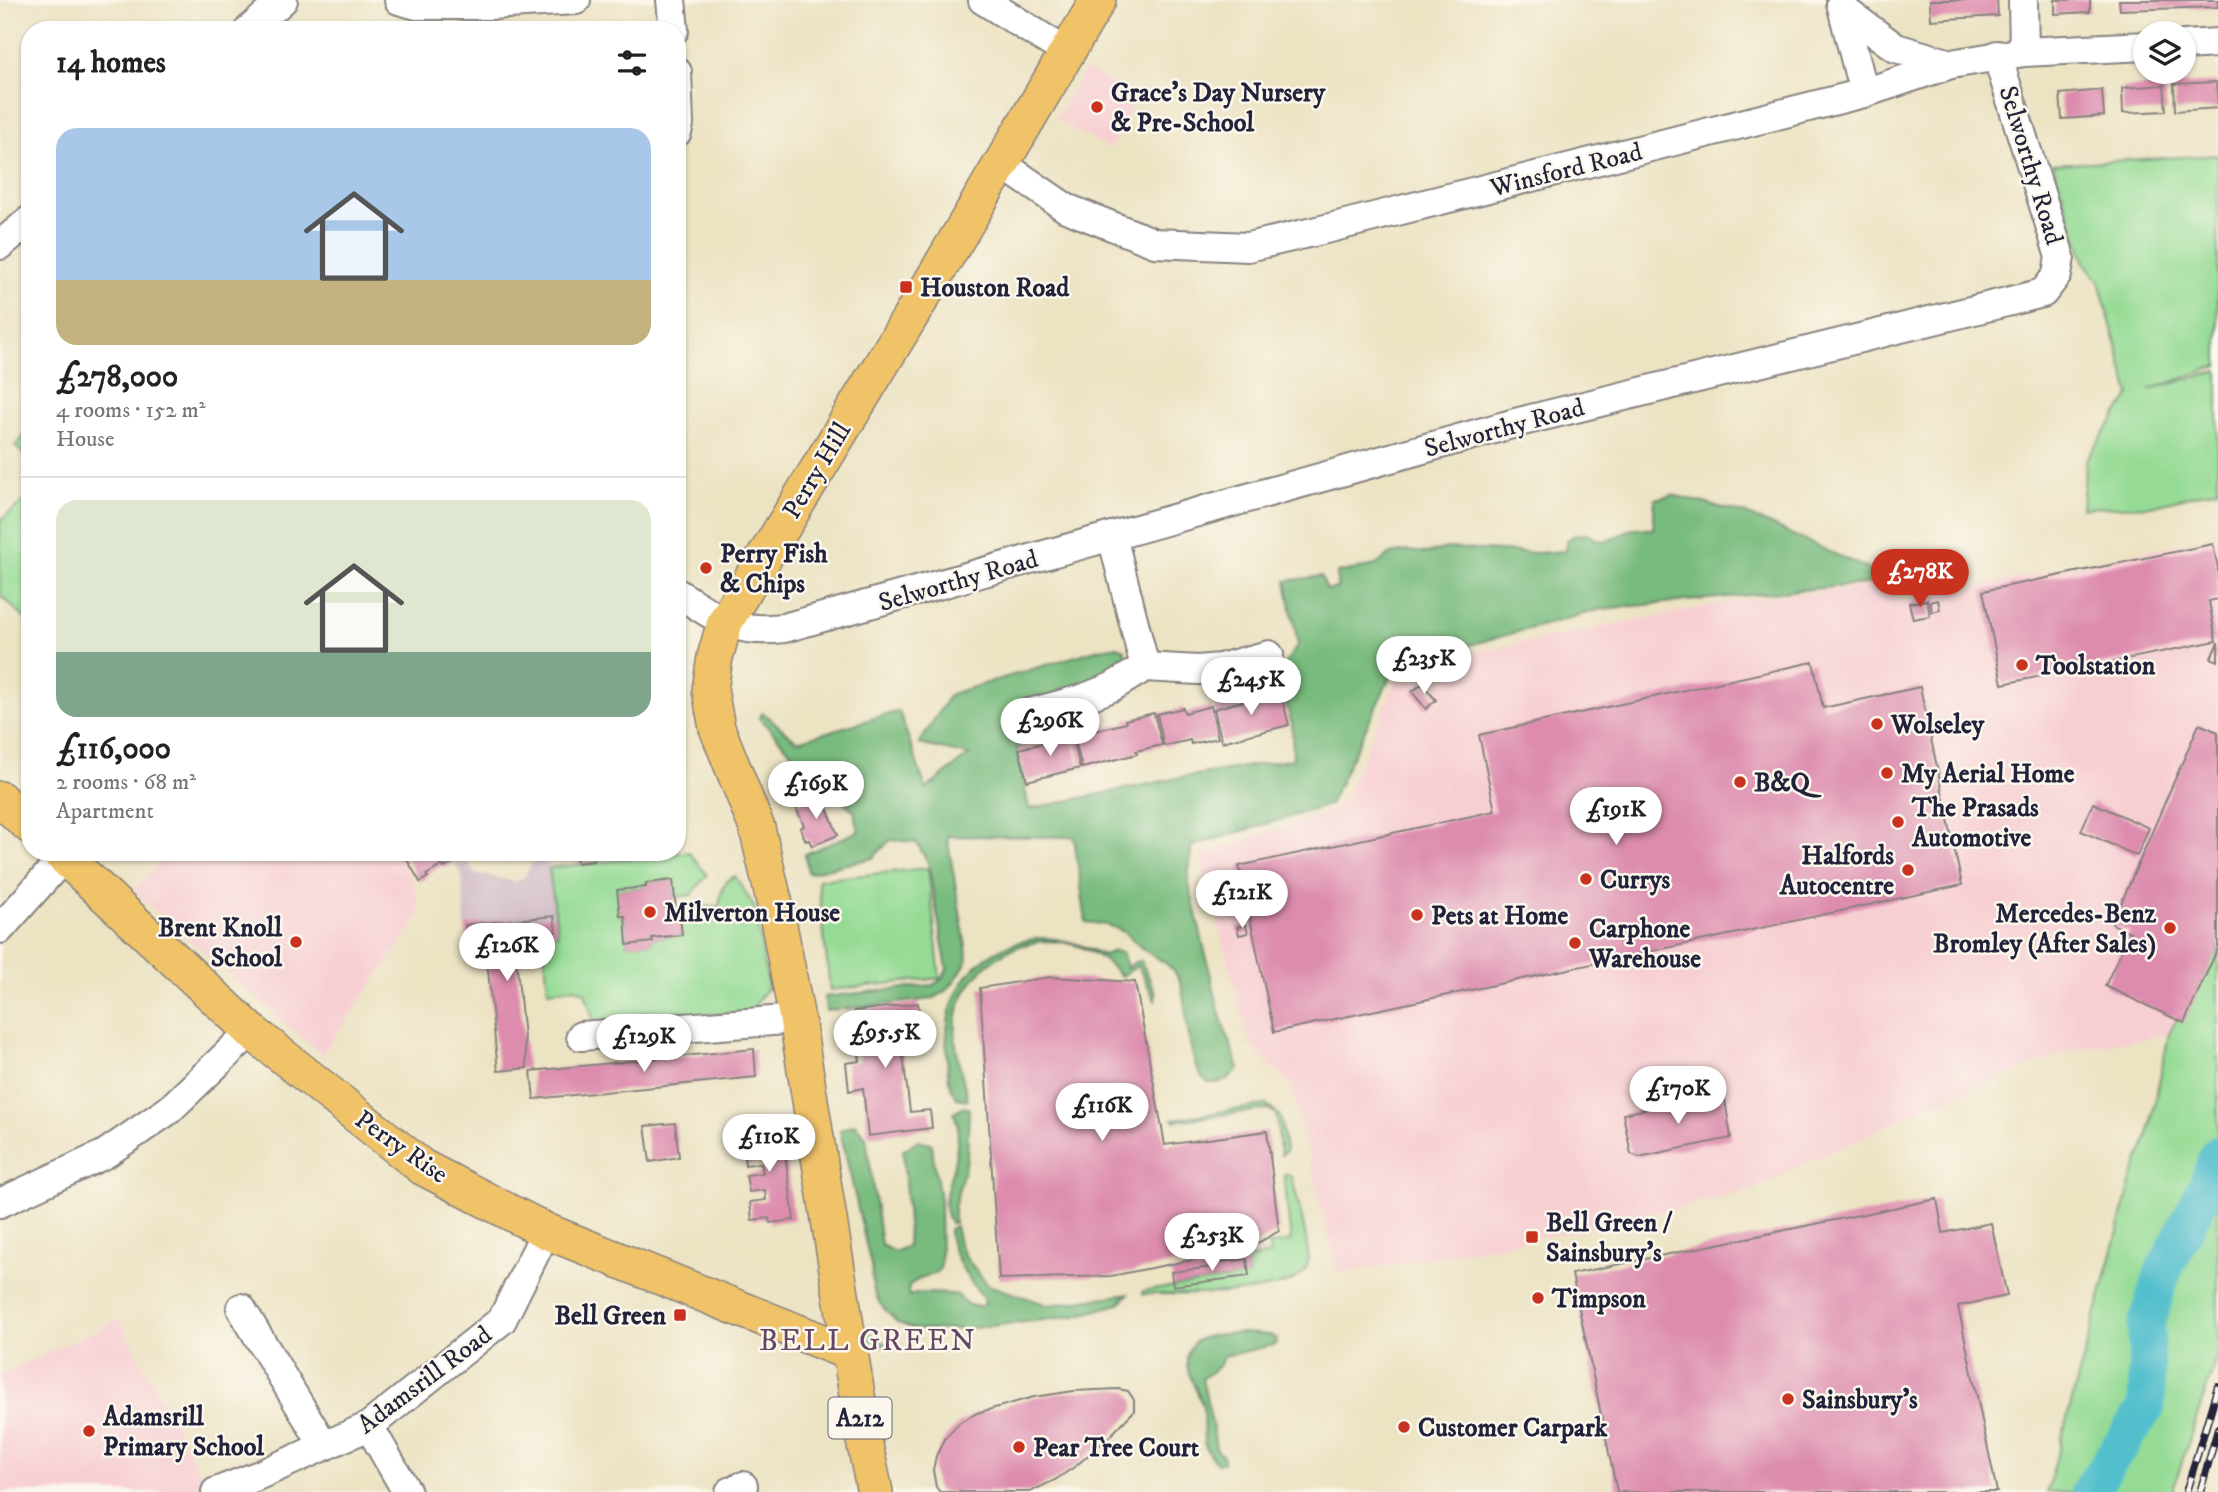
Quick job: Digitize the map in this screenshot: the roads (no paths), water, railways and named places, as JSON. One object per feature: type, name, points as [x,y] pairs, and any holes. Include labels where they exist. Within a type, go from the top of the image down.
[{"type":"main road","name":"Perry Hill","points":[[850,1353],[797,1019],[776,909],[757,828],[717,728],[710,690],[715,657],[725,622],[1002,164],[1097,0]]},
{"type":"main road","points":[[0,799],[21,818]]},
{"type":"main road","name":"Perry Rise","points":[[67,861],[251,1031],[422,1167],[546,1231],[850,1353]]},
{"type":"main road","name":"A212","points":[[850,1353],[864,1445],[875,1492]]},
{"type":"street","points":[[259,21],[283,0]]},
{"type":"street","points":[[399,0],[416,5],[491,5],[576,0]]},
{"type":"street","points":[[671,0],[673,21]]},
{"type":"street","points":[[983,0],[1066,52]]},
{"type":"street","points":[[2011,53],[2023,0]]},
{"type":"street","points":[[1842,5],[1896,48],[1951,64]]},
{"type":"street","points":[[1842,5],[1864,93]]},
{"type":"street","points":[[2196,44],[2218,43]]},
{"type":"street","name":"Winsford Road","points":[[1002,164],[1066,208],[1155,243],[1248,247],[1864,93],[1951,64],[2011,53],[2133,47]]},
{"type":"street","name":"Selworthy Road","points":[[686,598],[725,622],[743,629],[759,631],[784,628],[1520,422],[2043,293],[2057,275],[2060,257],[2011,53]]},
{"type":"street","points":[[0,245],[21,228]]},
{"type":"street","points":[[1112,536],[1145,667]]},
{"type":"street","points":[[1026,714],[1092,695],[1120,683],[1145,667],[1198,670],[1220,668],[1269,655]]},
{"type":"street","points":[[0,929],[56,861]]},
{"type":"street","points":[[581,1036],[797,1019]]},
{"type":"street","points":[[0,1203],[105,1154],[169,1110],[251,1031]]},
{"type":"street","name":"Adamsrill Road","points":[[216,1492],[369,1426],[502,1320],[546,1231]]},
{"type":"street","points":[[241,1308],[324,1446]]},
{"type":"street","points":[[369,1426],[407,1492]]},
{"type":"waterway","points":[[2089,1492],[2147,1406],[2146,1324],[2163,1272],[2208,1183],[2218,1154]]},
{"type":"railway","points":[[2186,1492],[2218,1386]]},
{"type":"railway","points":[[2200,1492],[2218,1429]]},
{"type":"place","name":"Grace’s Day Nursery & Pre-School","points":[[1097,107]]},
{"type":"place","name":"Houston Road","points":[[906,287]]},
{"type":"place","name":"Perry Fish & Chips","points":[[706,568]]},
{"type":"place","name":"Toolstation","points":[[2022,665]]},
{"type":"place","name":"Wolseley","points":[[1877,724]]},
{"type":"place","name":"My Aerial Home","points":[[1887,773]]},
{"type":"place","name":"B&Q","points":[[1740,782]]},
{"type":"place","name":"The Prasads Automotive","points":[[1898,822]]},
{"type":"place","name":"Halfords Autocentre","points":[[1908,870]]},
{"type":"place","name":"Currys","points":[[1586,879]]},
{"type":"place","name":"Milverton House","points":[[650,912]]},
{"type":"place","name":"Pets at Home","points":[[1417,915]]},
{"type":"place","name":"Mercedes-Benz Bromley (After Sales)","points":[[2170,928]]},
{"type":"place","name":"Brent Knoll School","points":[[296,942]]},
{"type":"place","name":"Carphone Warehouse","points":[[1575,943]]},
{"type":"place","name":"Bell Green / Sainsbury's","points":[[1532,1237]]},
{"type":"place","name":"Timpson","points":[[1538,1298]]},
{"type":"place","name":"Bell Green","points":[[680,1315]]},
{"type":"place","name":"Sainsbury's","points":[[1788,1399]]},
{"type":"place","name":"Customer Carpark","points":[[1404,1427]]},
{"type":"place","name":"Adamsrill Primary School","points":[[89,1431]]},
{"type":"place","name":"Pear Tree Court","points":[[1019,1447]]},
{"type":"district","name":"BELL GREEN","points":[[868,1340]]}]
